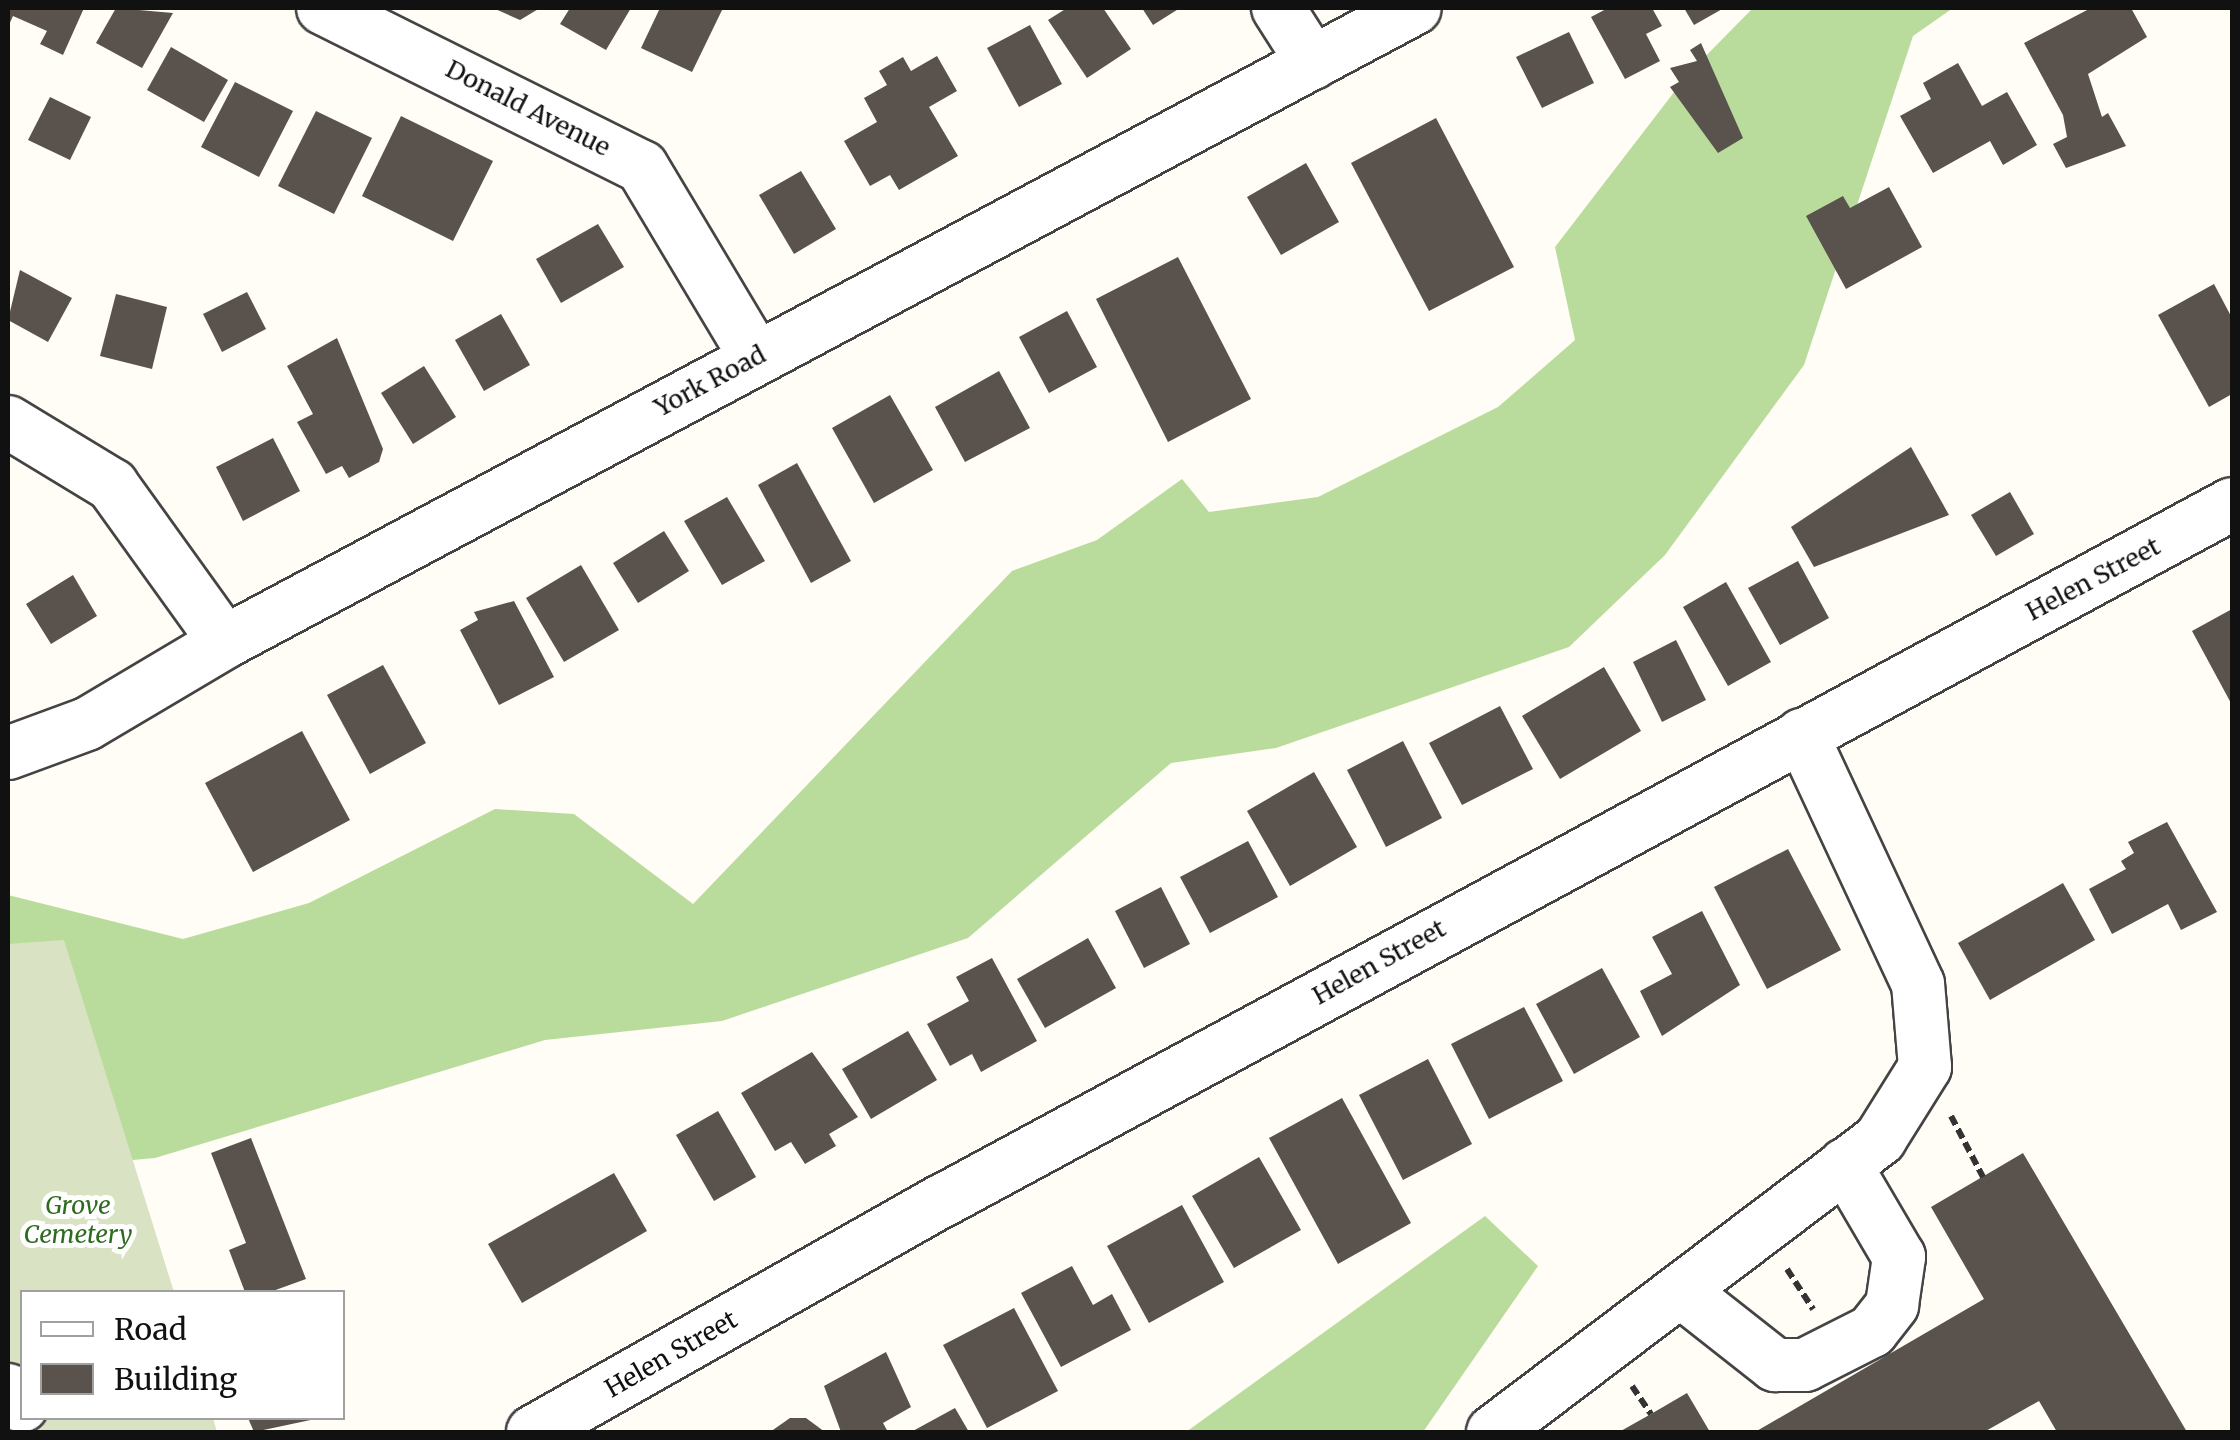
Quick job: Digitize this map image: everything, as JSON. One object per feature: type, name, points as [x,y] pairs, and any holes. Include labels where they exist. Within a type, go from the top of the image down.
[{"type":"street","name":"Donald Avenue","points":[[323,8],[642,167],[756,356]]},
{"type":"street","points":[[1278,8],[1313,63]]},
{"type":"street","name":"York Road","points":[[8,753],[87,724],[225,642],[1414,8]]},
{"type":"street","points":[[8,422],[112,485],[225,642]]},
{"type":"street","name":"Helen Street","points":[[533,1432],[1802,735],[2232,504]]},
{"type":"street","points":[[1494,1432],[1880,1139],[1925,1067],[1918,984],[1802,735]]},
{"type":"street","points":[[1681,1291],[1775,1365],[1805,1365],[1872,1332],[1892,1305],[1899,1257],[1845,1166]]},
{"type":"path","points":[[1925,1067],[1984,1177]]},
{"type":"path","points":[[1761,1230],[1838,1348]]},
{"type":"green space","points":[[1753,8],[1953,8],[1913,36],[1804,365],[1665,555],[1569,647],[1276,748],[1171,763],[968,938],[722,1021],[545,1040],[155,1158],[8,1171],[8,895],[183,939],[309,903],[495,809],[574,814],[693,904],[1012,571],[1097,540],[1182,479],[1209,512],[1318,497],[1498,407],[1575,340],[1555,247],[1688,74]]},
{"type":"green space","name":"Grove Cemetery","points":[[64,940],[173,1290],[20,1290],[20,1420],[214,1420],[217,1432],[8,1432],[8,944]]},
{"type":"green space","points":[[1485,1216],[1538,1266],[1423,1432],[1186,1432]]},
{"type":"building","points":[[8,8],[84,8],[63,55],[40,44],[47,31],[13,16],[8,27]]},
{"type":"building","points":[[116,8],[173,13],[142,68],[96,43]]},
{"type":"building","points":[[493,8],[540,8],[520,20]]},
{"type":"building","points":[[570,8],[631,8],[606,50],[560,24]]},
{"type":"building","points":[[660,8],[723,8],[692,72],[641,48]]},
{"type":"building","points":[[1067,8],[1103,8],[1131,49],[1087,78],[1048,20]]},
{"type":"building","points":[[1142,8],[1180,8],[1153,25]]},
{"type":"building","points":[[1608,8],[1652,8],[1662,26],[1646,34],[1660,61],[1625,79],[1591,17]]},
{"type":"building","points":[[1684,8],[1724,8],[1694,25]]},
{"type":"building","points":[[2091,8],[2131,8],[2147,37],[2088,74],[2102,117],[2108,113],[2126,146],[2066,168],[2053,144],[2067,137],[2063,115],[2024,43]]},
{"type":"building","points":[[1030,25],[1062,84],[1019,107],[987,48]]},
{"type":"building","points":[[1569,32],[1594,83],[1542,108],[1516,57]]},
{"type":"building","points":[[1701,43],[1743,138],[1718,153],[1670,87],[1679,82],[1670,68],[1697,61],[1690,50]]},
{"type":"building","points":[[171,47],[228,80],[204,122],[147,90]]},
{"type":"building","points":[[937,56],[957,91],[929,107],[958,156],[899,190],[890,175],[870,186],[844,141],[877,122],[864,98],[887,85],[879,71],[903,57],[911,71]]},
{"type":"building","points":[[1958,63],[1982,106],[2007,92],[2037,145],[2003,165],[1990,141],[1933,173],[1900,116],[1931,99],[1923,83]]},
{"type":"building","points":[[235,82],[293,111],[259,177],[201,147]]},
{"type":"building","points":[[50,97],[91,117],[70,160],[28,140]]},
{"type":"building","points":[[316,111],[372,138],[334,214],[278,186]]},
{"type":"building","points":[[401,116],[493,161],[453,241],[362,196]]},
{"type":"building","points":[[1436,118],[1514,267],[1429,311],[1351,163]]},
{"type":"building","points":[[1306,163],[1339,222],[1281,255],[1247,197]]},
{"type":"building","points":[[801,171],[836,229],[794,254],[759,195]]},
{"type":"building","points":[[1889,187],[1922,247],[1846,289],[1806,216],[1843,196],[1850,208]]},
{"type":"building","points":[[598,224],[624,267],[561,303],[536,259]]},
{"type":"building","points":[[1178,257],[1251,399],[1168,442],[1096,299]]},
{"type":"building","points":[[20,270],[72,298],[48,342],[8,320]]},
{"type":"building","points":[[2214,284],[2232,318],[2232,394],[2209,407],[2158,315]]},
{"type":"building","points":[[247,292],[266,329],[222,352],[203,314]]},
{"type":"building","points":[[116,294],[167,307],[152,369],[100,356]]},
{"type":"building","points":[[1067,311],[1097,367],[1049,393],[1019,337]]},
{"type":"building","points":[[501,314],[530,365],[484,391],[455,340]]},
{"type":"building","points":[[337,338],[383,449],[379,462],[349,478],[342,466],[326,474],[297,422],[313,414],[287,366]]},
{"type":"building","points":[[424,366],[456,417],[413,444],[381,393]]},
{"type":"building","points":[[999,371],[1030,428],[965,462],[935,407]]},
{"type":"building","points":[[890,395],[933,470],[874,503],[832,428]]},
{"type":"building","points":[[273,438],[300,491],[243,521],[216,467]]},
{"type":"building","points":[[1911,447],[1949,515],[1814,567],[1791,527]]},
{"type":"building","points":[[797,463],[851,561],[811,583],[758,485]]},
{"type":"building","points":[[2010,492],[2034,534],[1996,556],[1971,515]]},
{"type":"building","points":[[727,497],[765,561],[722,585],[684,521]]},
{"type":"building","points":[[664,531],[689,571],[638,603],[613,563]]},
{"type":"building","points":[[1798,561],[1829,618],[1780,645],[1748,588]]},
{"type":"building","points":[[581,565],[619,630],[564,662],[526,598]]},
{"type":"building","points":[[73,575],[97,616],[51,644],[26,604]]},
{"type":"building","points":[[1726,582],[1771,662],[1728,686],[1683,607]]},
{"type":"building","points":[[514,601],[554,677],[499,705],[460,630],[478,620],[474,612]]},
{"type":"building","points":[[2232,609],[2232,705],[2192,631]]},
{"type":"building","points":[[1676,640],[1706,700],[1662,722],[1633,662]]},
{"type":"building","points":[[383,665],[426,743],[370,774],[327,695]]},
{"type":"building","points":[[1604,667],[1641,731],[1560,779],[1522,716]]},
{"type":"building","points":[[1500,706],[1533,769],[1462,805],[1429,743]]},
{"type":"building","points":[[302,731],[350,820],[253,872],[205,783]]},
{"type":"building","points":[[1403,741],[1442,818],[1386,847],[1347,770]]},
{"type":"building","points":[[1314,772],[1357,847],[1290,886],[1247,811]]},
{"type":"building","points":[[2167,822],[2217,912],[2181,930],[2168,904],[2112,934],[2089,889],[2126,869],[2121,861],[2134,853],[2128,842]]},
{"type":"building","points":[[1248,841],[1278,897],[1210,933],[1180,877]]},
{"type":"building","points":[[1788,849],[1841,950],[1767,989],[1714,887]]},
{"type":"building","points":[[2063,883],[2095,940],[1990,1000],[1958,943]]},
{"type":"building","points":[[1161,887],[1190,944],[1144,968],[1115,911]]},
{"type":"building","points":[[1702,911],[1740,985],[1662,1036],[1640,991],[1672,974],[1652,937]]},
{"type":"building","points":[[1088,938],[1116,988],[1045,1028],[1017,979]]},
{"type":"building","points":[[992,958],[1037,1041],[981,1072],[972,1054],[950,1066],[927,1024],[969,1001],[956,977]]},
{"type":"building","points":[[1602,968],[1640,1037],[1574,1074],[1536,1004]]},
{"type":"building","points":[[1524,1007],[1563,1081],[1489,1119],[1451,1044]]},
{"type":"building","points":[[908,1031],[937,1080],[871,1119],[842,1069]]},
{"type":"building","points":[[812,1052],[858,1117],[829,1134],[836,1146],[805,1164],[791,1142],[775,1151],[741,1093]]},
{"type":"building","points":[[1428,1059],[1472,1144],[1403,1180],[1359,1095]]},
{"type":"building","points":[[1342,1098],[1411,1223],[1338,1264],[1269,1138]]},
{"type":"building","points":[[718,1111],[756,1177],[714,1201],[676,1135]]},
{"type":"building","points":[[251,1138],[306,1279],[276,1290],[244,1290],[229,1250],[246,1243],[211,1153]]},
{"type":"building","points":[[2023,1153],[2187,1432],[2057,1432],[2039,1401],[1984,1432],[1755,1432],[1984,1299],[1931,1207]]},
{"type":"building","points":[[1259,1157],[1301,1230],[1234,1268],[1192,1196]]},
{"type":"building","points":[[614,1173],[647,1231],[522,1303],[488,1244]]},
{"type":"building","points":[[1182,1205],[1224,1282],[1149,1323],[1107,1246]]},
{"type":"building","points":[[1072,1266],[1093,1305],[1112,1294],[1131,1330],[1061,1367],[1021,1293]]},
{"type":"building","points":[[1014,1308],[1058,1391],[987,1428],[943,1345]]},
{"type":"building","points":[[886,1352],[911,1407],[883,1423],[888,1432],[841,1432],[824,1386]]},
{"type":"building","points":[[1687,1393],[1710,1432],[1619,1432],[1651,1414]]},
{"type":"building","points":[[955,1408],[969,1432],[911,1432]]},
{"type":"building","points":[[790,1418],[806,1418],[825,1432],[770,1432]]},
{"type":"building","points":[[249,1420],[311,1420],[254,1432]]}]
